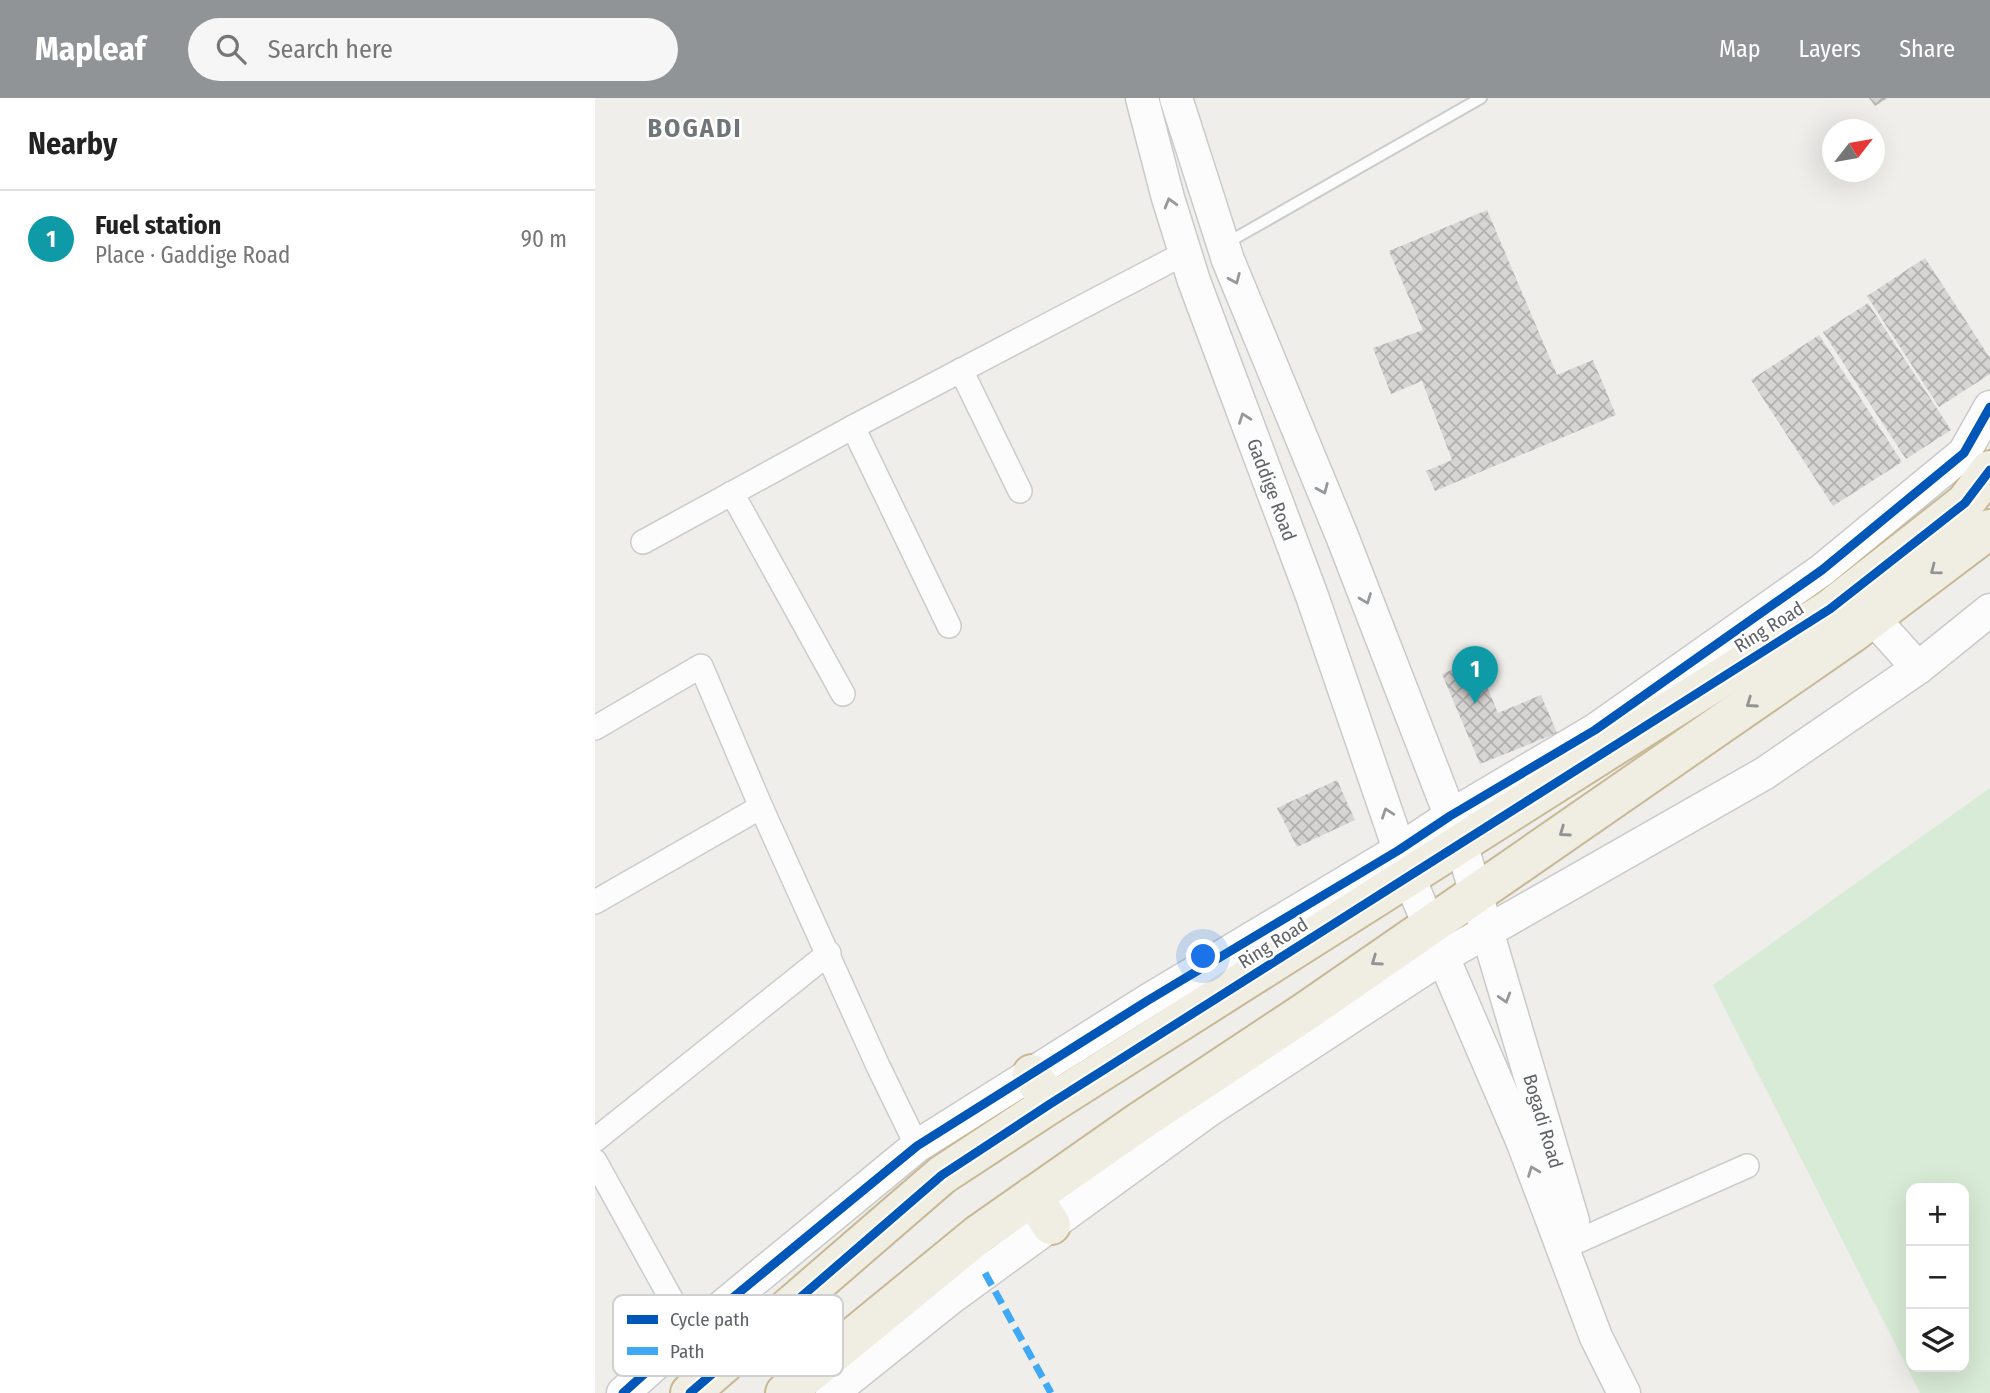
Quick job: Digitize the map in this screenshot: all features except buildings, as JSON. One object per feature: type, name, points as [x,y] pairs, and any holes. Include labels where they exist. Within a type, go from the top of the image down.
[{"type":"highway","name":"Ring Road","points":[[804,1295],[1041,1089],[1404,864],[1455,829],[1830,609],[1965,503],[1990,470]]},
{"type":"highway","points":[[843,1345],[979,1234],[1042,1211],[1139,1122],[1305,1012],[1437,940],[1474,894],[1872,617],[1990,529]]},
{"type":"highway","name":"Ring Road","points":[[691,1393],[711,1376]]},
{"type":"highway","points":[[785,1393],[806,1376]]},
{"type":"main road","name":"Gaddige Road","points":[[1142,98],[1185,253],[1312,596],[1404,864]]},
{"type":"main road","points":[[1176,98],[1223,245],[1342,536],[1455,829],[1822,570],[1964,453],[1990,407]]},
{"type":"main road","points":[[1437,940],[1486,932],[1765,773],[1918,668],[1990,610]]},
{"type":"main road","points":[[1872,617],[1918,668]]},
{"type":"main road","name":"Bogadi Road","points":[[1455,829],[1579,1241],[1611,1324],[1644,1393]]},
{"type":"main road","name":"Bogadi Road","points":[[1404,864],[1523,1143],[1597,1337],[1623,1393]]},
{"type":"main road","points":[[736,1295],[917,1146],[1041,1089]]},
{"type":"main road","points":[[832,1393],[952,1297],[1042,1211]]},
{"type":"main road","points":[[623,1393],[642,1376]]},
{"type":"street","points":[[643,542],[961,370],[1185,253]]},
{"type":"street","points":[[961,370],[1020,491]]},
{"type":"street","points":[[853,428],[949,626]]},
{"type":"street","points":[[732,494],[843,694]]},
{"type":"street","points":[[595,728],[701,666],[761,807],[917,1146]]},
{"type":"street","points":[[595,902],[761,807]]},
{"type":"street","points":[[595,1140],[829,953]]},
{"type":"street","points":[[595,1161],[668,1295]]},
{"type":"street","points":[[1579,1241],[1747,1166]]},
{"type":"lane","points":[[1223,245],[1481,98]]},
{"type":"green space","points":[[1990,788],[1990,1393],[1920,1393],[1909,1372],[1969,1372],[1969,1183],[1906,1183],[1906,1365],[1713,985]]},
{"type":"marked path","points":[[985,1273],[1051,1393]]},
{"type":"cycle path","points":[[736,1295],[917,1146],[1147,1001],[1595,730],[1822,570],[1964,453],[1990,407]]},
{"type":"cycle path","points":[[803,1295],[942,1175],[1830,609],[1965,503],[1990,470]]},
{"type":"cycle path","points":[[623,1393],[642,1376]]},
{"type":"cycle path","points":[[690,1393],[710,1376]]},
{"type":"place","name":"Fuel station","points":[[1475,704]]},
{"type":"district","name":"BOGADI","points":[[695,128]]}]
